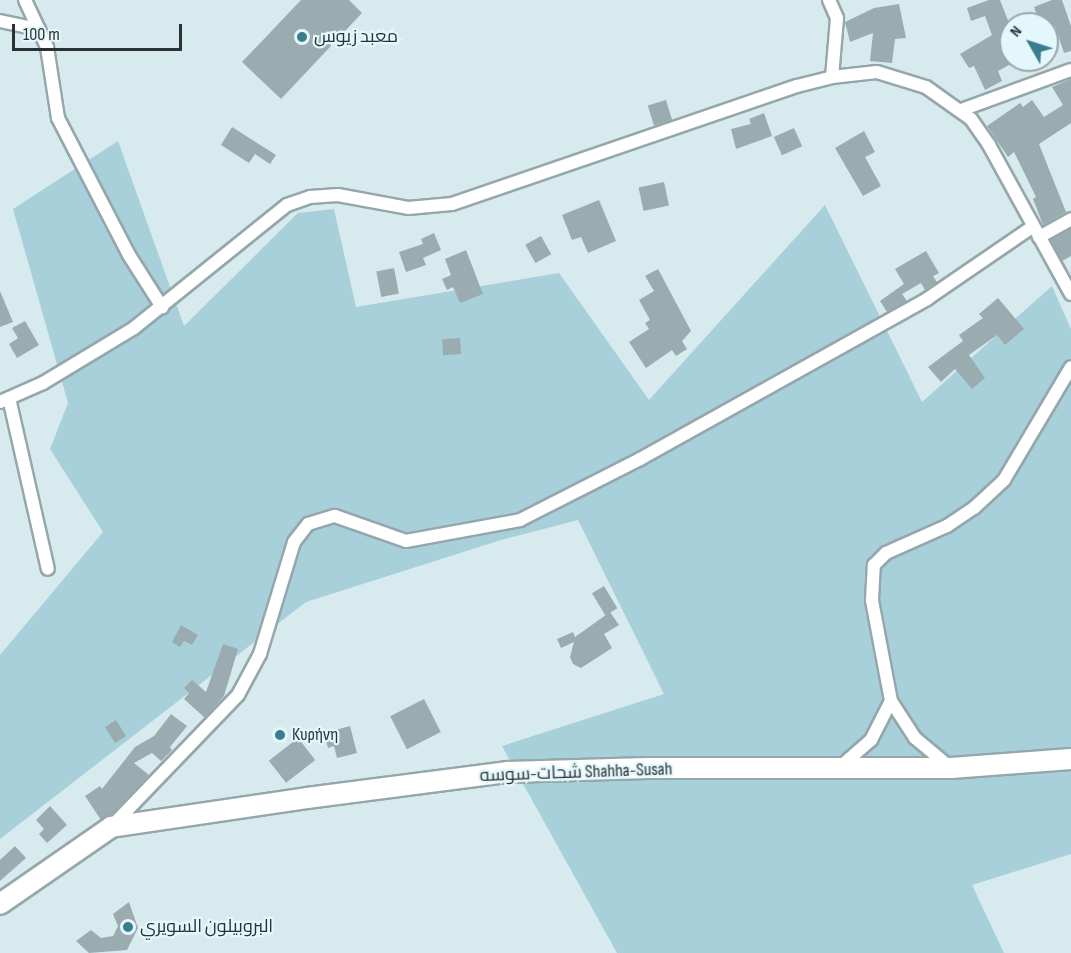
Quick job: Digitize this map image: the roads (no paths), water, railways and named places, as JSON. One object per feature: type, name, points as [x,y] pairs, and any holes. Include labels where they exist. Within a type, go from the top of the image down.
[{"type":"main road","name":"شحات-سوسه Shahha-Susah","points":[[0,904],[111,827],[508,772],[951,768],[1071,759]]},
{"type":"street","points":[[25,0],[46,47],[53,102],[61,125],[129,255],[162,308]]},
{"type":"street","points":[[829,0],[837,18],[832,77]]},
{"type":"street","points":[[0,21],[39,29]]},
{"type":"street","points":[[961,110],[1071,70]]},
{"type":"street","points":[[48,569],[4,400],[81,361],[162,308],[271,214],[310,197],[338,195],[408,208],[452,204],[832,77],[877,72],[901,77],[926,87],[961,110],[989,145],[1036,232],[1065,269],[1071,294]]},
{"type":"street","points":[[111,827],[238,695],[260,654],[294,542],[308,524],[335,516],[406,541],[520,520],[640,459],[927,299],[1036,232],[1071,219]]},
{"type":"street","points":[[951,768],[915,738],[891,701],[872,600],[874,565],[886,553],[947,525],[974,508],[1004,480],[1071,367]]},
{"type":"street","points":[[837,768],[872,740],[891,701]]},
{"type":"place","name":"معبد زيوس","points":[[302,37]]},
{"type":"place","name":"Κυρήνη","points":[[280,735]]},
{"type":"place","name":"البروبيلون السويري","points":[[128,927]]}]
